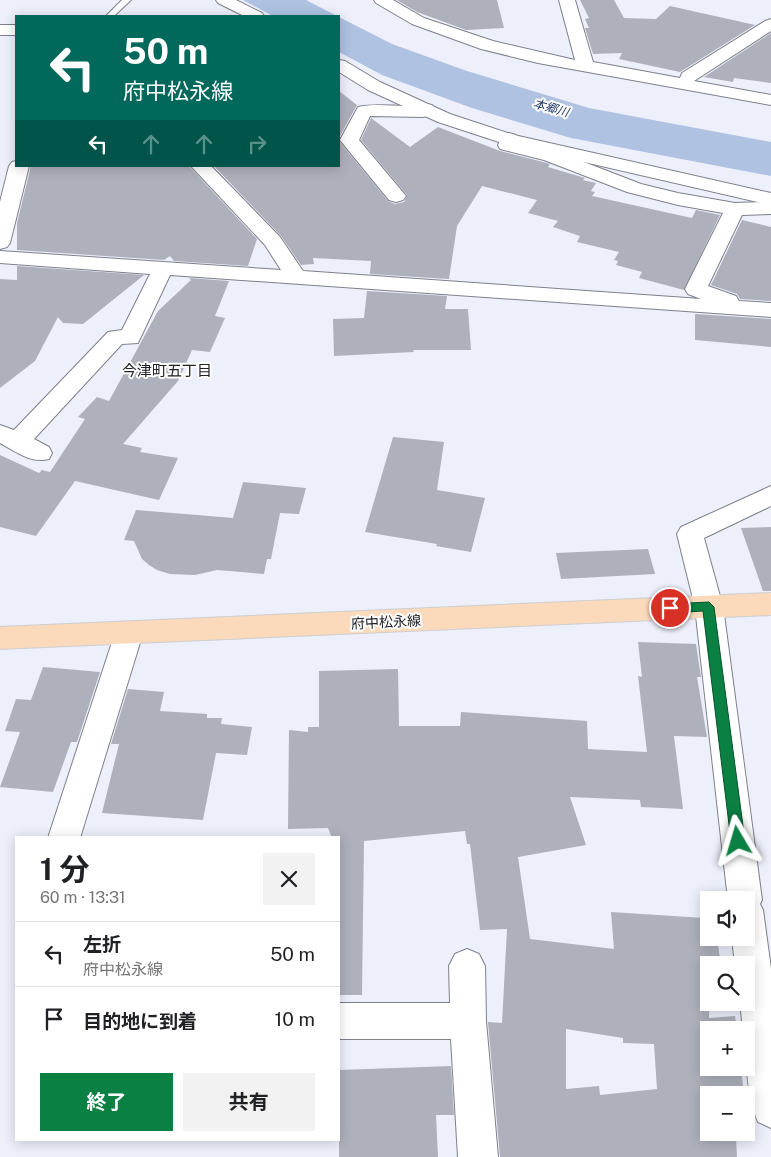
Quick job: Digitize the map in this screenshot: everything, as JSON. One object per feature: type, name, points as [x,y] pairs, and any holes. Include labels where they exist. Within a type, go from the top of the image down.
[{"type":"main road","name":"府中松永線","points":[[0,638],[771,604]]},
{"type":"street","points":[[224,0],[254,15]]},
{"type":"street","points":[[382,0],[418,20],[487,45],[538,58],[771,99]]},
{"type":"street","points":[[566,0],[586,66]]},
{"type":"street","points":[[688,77],[768,28]]},
{"type":"street","points":[[0,30],[15,30]]},
{"type":"street","points":[[340,66],[374,86],[444,118],[509,138],[771,199]]},
{"type":"street","points":[[586,66],[688,77],[771,99]]},
{"type":"street","points":[[396,196],[349,140],[356,111],[422,112],[426,110]]},
{"type":"street","points":[[509,138],[507,145],[551,156],[634,188],[678,199],[735,209],[770,208],[771,206]]},
{"type":"street","points":[[0,243],[19,167]]},
{"type":"street","points":[[201,167],[273,241],[296,277]]},
{"type":"street","points":[[735,209],[696,289],[763,310]]},
{"type":"street","points":[[0,256],[763,310]]},
{"type":"street","points":[[40,453],[8,437],[116,337],[130,338],[163,268]]},
{"type":"street","points":[[744,891],[709,607],[690,534],[771,496]]},
{"type":"street","points":[[65,836],[129,633]]},
{"type":"street","points":[[751,946],[771,1109]]},
{"type":"street","points":[[467,966],[468,1021],[478,1157]]},
{"type":"street","points":[[340,1021],[468,1021]]},
{"type":"lane","points":[[111,15],[127,0]]},
{"type":"water","points":[[243,0],[306,0],[335,15],[271,15]]},
{"type":"water","name":"本郷川","points":[[340,18],[392,44],[467,71],[589,108],[771,142],[771,176],[571,138],[472,108],[382,75],[340,53]]},
{"type":"building","points":[[397,0],[497,0],[504,28],[466,30],[417,12]]},
{"type":"building","points":[[580,0],[614,0],[624,18],[656,19],[670,6],[755,25],[680,72],[619,59],[622,53],[593,54],[585,28],[589,28],[585,19],[589,18]]},
{"type":"building","points":[[771,33],[771,83],[734,78],[733,82],[704,77]]},
{"type":"building","points":[[340,92],[357,105],[340,136]]},
{"type":"building","points":[[371,118],[410,147],[438,127],[500,151],[550,164],[548,167],[585,178],[583,180],[596,183],[591,191],[595,192],[592,196],[692,218],[696,210],[720,215],[684,290],[639,278],[642,272],[616,265],[618,261],[614,260],[619,252],[577,242],[580,236],[553,227],[558,221],[528,213],[537,200],[482,186],[457,226],[449,279],[370,274],[371,261],[313,258],[314,264],[301,265],[281,236],[215,167],[340,167],[340,142],[388,201],[395,204],[404,202],[407,195],[361,140]]},
{"type":"building","points":[[31,167],[190,167],[257,239],[248,266],[174,261],[170,256],[164,260],[17,250],[17,223]]},
{"type":"building","points":[[742,220],[771,227],[771,301],[740,299],[737,294],[711,285]]},
{"type":"building","points":[[17,266],[144,275],[83,324],[63,323],[58,317],[35,361],[0,388],[0,279],[17,280]]},
{"type":"building","points":[[189,278],[229,281],[215,316],[225,318],[210,352],[192,350],[178,381],[123,444],[142,448],[140,452],[178,458],[159,500],[75,481],[36,536],[0,527],[0,455],[39,473],[42,470],[50,472],[85,419],[78,417],[97,397],[109,401],[158,311],[191,280]]},
{"type":"building","points":[[367,291],[447,296],[445,309],[468,309],[471,350],[413,350],[414,352],[334,356],[333,319],[364,318]]},
{"type":"building","points":[[695,314],[771,319],[771,347],[695,340]]},
{"type":"building","points":[[393,437],[444,442],[437,490],[485,498],[471,552],[436,546],[437,544],[365,532]]},
{"type":"building","points":[[243,482],[306,488],[299,514],[280,513],[271,559],[267,559],[264,574],[217,570],[195,575],[170,574],[149,565],[142,559],[134,541],[124,540],[136,510],[233,518]]},
{"type":"building","points":[[771,527],[771,591],[763,591],[741,528]]},
{"type":"building","points":[[648,549],[655,574],[561,579],[556,553]]},
{"type":"building","points":[[638,642],[696,644],[701,677],[697,677],[707,737],[674,736],[683,809],[641,807],[640,800],[570,797],[586,845],[518,857],[530,939],[614,949],[611,912],[700,918],[700,946],[718,946],[720,956],[700,956],[700,1011],[709,1011],[709,1018],[735,1016],[736,1021],[700,1021],[700,1076],[742,1076],[743,1086],[700,1086],[700,1141],[736,1141],[737,1157],[500,1157],[488,1022],[502,1023],[507,929],[480,930],[470,844],[467,844],[465,831],[364,841],[362,995],[340,995],[340,836],[331,836],[328,828],[288,829],[289,730],[308,732],[308,727],[319,727],[319,671],[398,669],[399,726],[460,726],[461,712],[587,721],[588,749],[647,752],[638,676],[642,677]],"holes":[[[566,1029],[623,1038],[623,1043],[654,1044],[657,1089],[600,1095],[599,1086],[566,1089]]]},
{"type":"building","points":[[43,667],[100,672],[77,742],[71,742],[53,792],[0,787],[20,732],[5,731],[16,699],[31,700]]},
{"type":"building","points":[[128,689],[164,692],[160,711],[207,714],[207,718],[222,718],[221,724],[252,727],[247,755],[216,753],[203,820],[102,813],[119,744],[111,744]]},
{"type":"building","points":[[451,1066],[454,1115],[436,1115],[438,1157],[339,1157],[340,1070]]},
{"type":"district","name":"今津町五丁目","points":[[167,371]]},
{"type":"route","points":[[670,608],[709,607],[738,841]]}]
